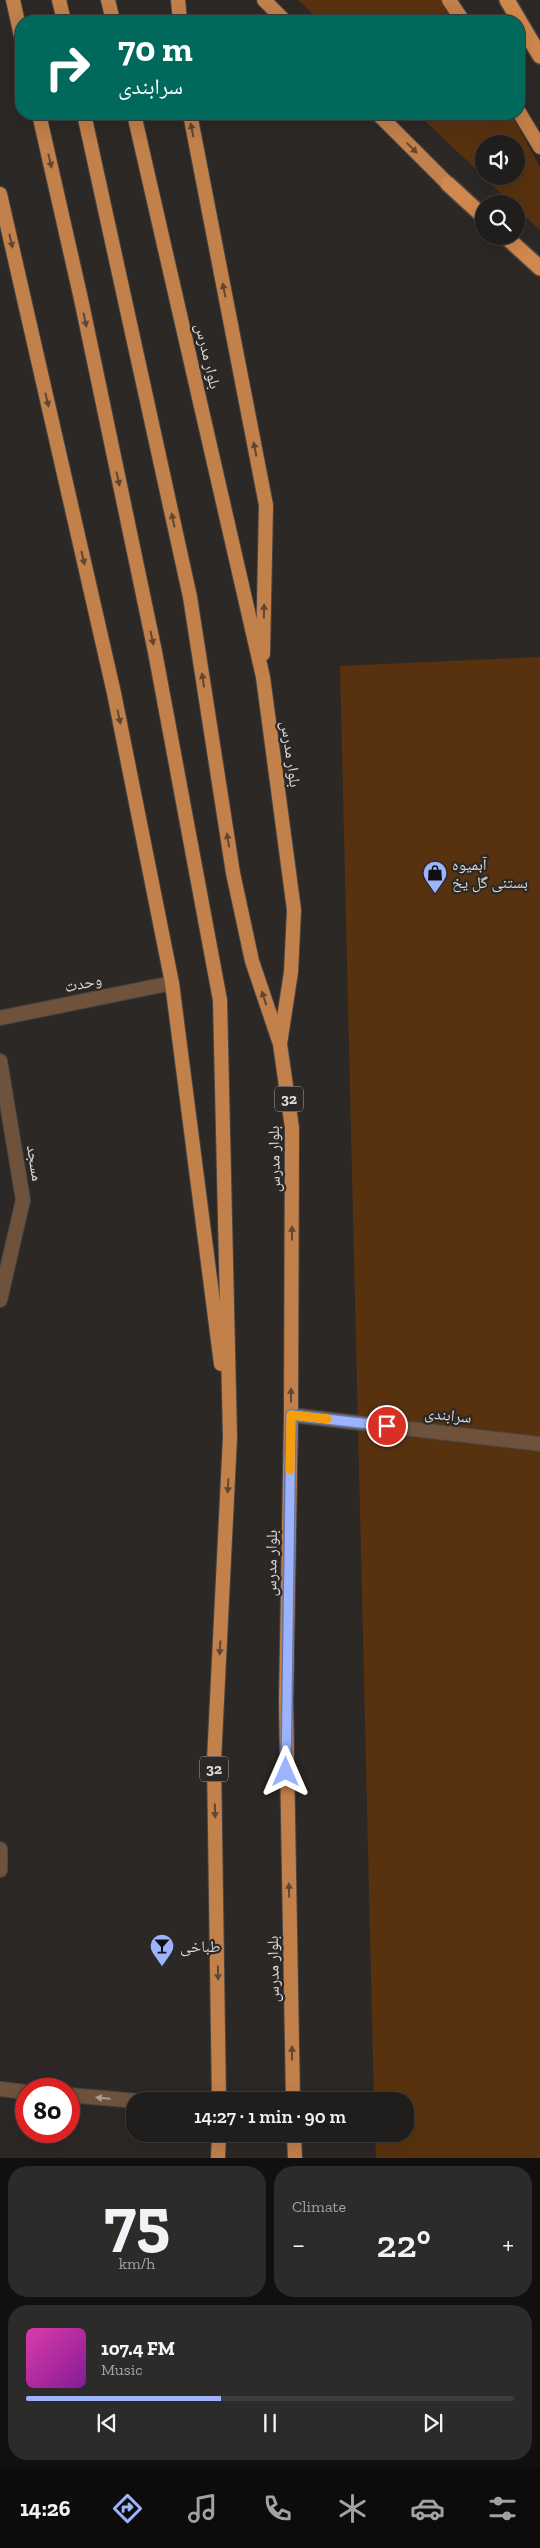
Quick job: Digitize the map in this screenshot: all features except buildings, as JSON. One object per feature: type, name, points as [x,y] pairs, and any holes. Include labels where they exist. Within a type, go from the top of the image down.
[{"type":"highway","points":[[13,0],[16,15]]},
{"type":"highway","points":[[59,0],[63,15]]},
{"type":"highway","points":[[108,0],[112,15]]},
{"type":"highway","points":[[178,0],[179,15]]},
{"type":"highway","points":[[264,0],[279,15]]},
{"type":"highway","points":[[449,0],[459,15]]},
{"type":"highway","points":[[507,0],[516,15]]},
{"type":"highway","points":[[525,31],[540,56]]},
{"type":"highway","name":"32","points":[[40,120],[81,299],[155,652],[220,1000],[230,1437],[214,1761],[220,2092]]},
{"type":"highway","points":[[85,120],[190,597],[233,873],[252,961],[280,1044]]},
{"type":"highway","name":"بلوار مدرس","points":[[135,120],[263,677],[294,910],[291,972],[280,1044],[292,1128],[291,1415],[286,1702],[293,2092]]},
{"type":"highway","points":[[191,120],[266,505],[263,677]]},
{"type":"highway","points":[[384,120],[475,209]]},
{"type":"highway","points":[[524,120],[540,147]]},
{"type":"highway","points":[[0,194],[114,693],[172,983],[230,1437]]},
{"type":"highway","points":[[515,245],[540,268]]},
{"type":"highway","points":[[218,2158],[219,2142]]},
{"type":"highway","points":[[294,2142],[295,2158]]},
{"type":"street","name":"وحدت","points":[[0,1018],[172,983]]},
{"type":"street","name":"مسجد","points":[[0,1061],[23,1200],[0,1300]]},
{"type":"street","name":"سرابندی","points":[[291,1415],[540,1444]]},
{"type":"street","points":[[0,1849],[0,1870]]},
{"type":"street","points":[[0,2090],[15,2091]]},
{"type":"street","points":[[80,2096],[126,2100]]},
{"type":"shaded area","points":[[298,0],[448,0],[457,15],[314,15]]},
{"type":"shaded area","points":[[424,120],[514,120],[522,135],[475,135],[475,169]]},
{"type":"shaded area","points":[[525,140],[540,167],[540,230],[525,216],[525,195],[503,195],[492,185],[525,185]]},
{"type":"shaded area","points":[[540,657],[540,2158],[376,2158],[375,2142],[414,2142],[414,2092],[374,2092],[340,666]]},
{"type":"slow traffic","points":[[290,1470],[291,1415],[327,1419]]},
{"type":"place","name":"آبمیوه بستنی گل یخ","points":[[435,894]]},
{"type":"place","name":"طباخی","points":[[162,1967]]},
{"type":"route","points":[[286,1772],[291,1415],[387,1426]]}]
